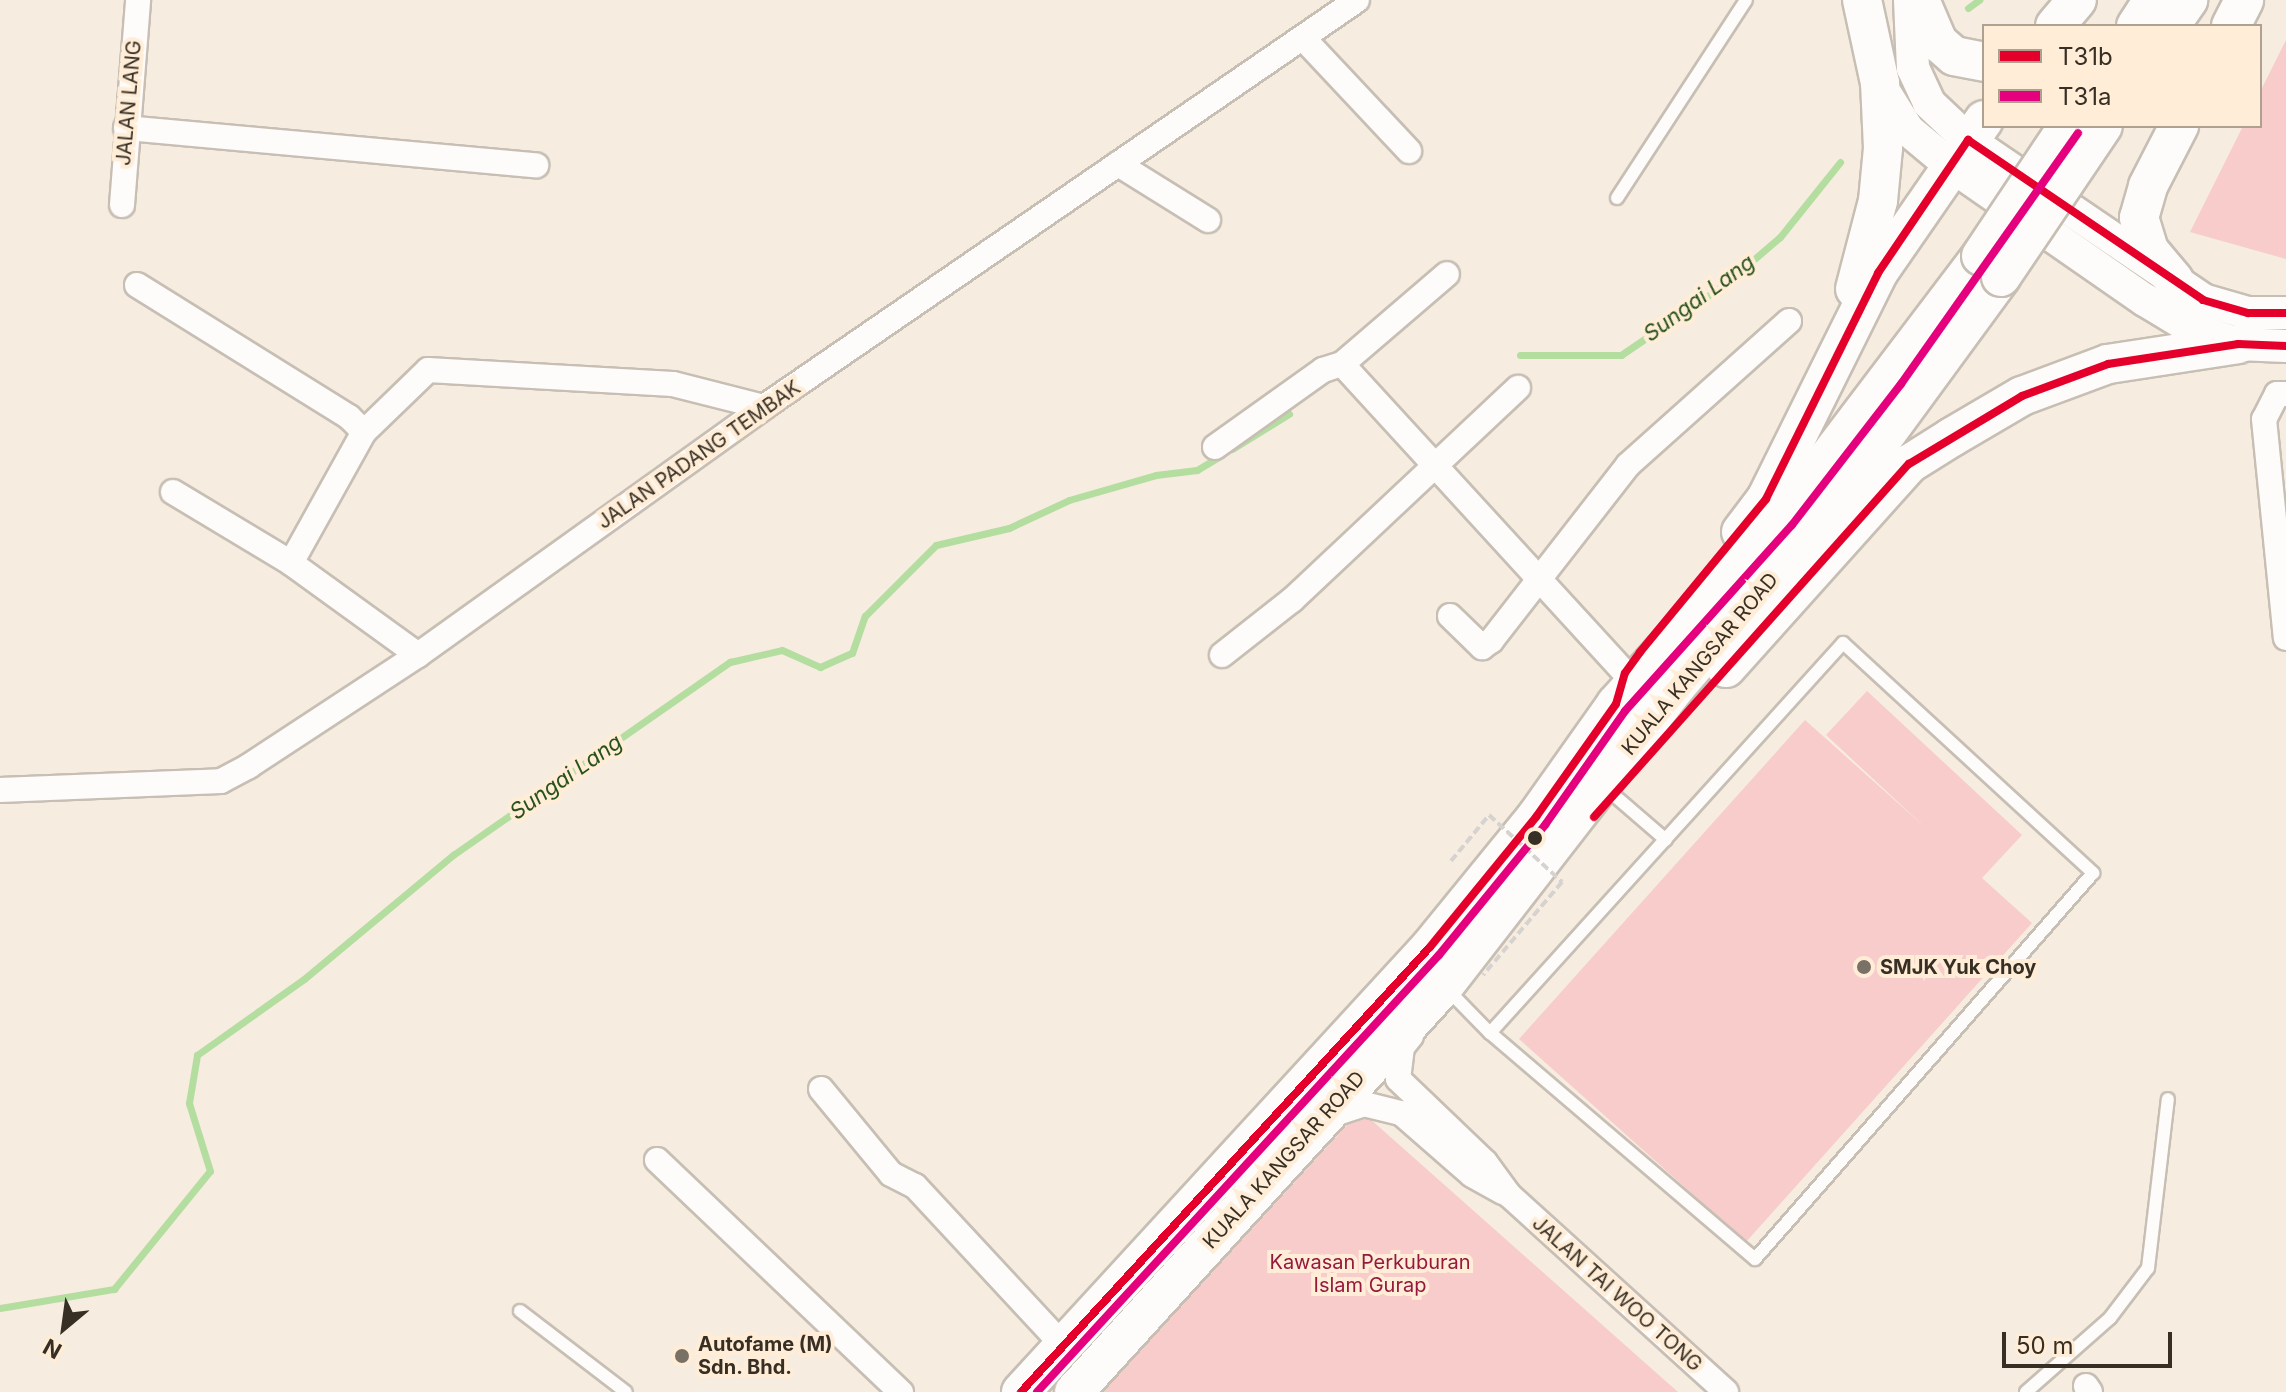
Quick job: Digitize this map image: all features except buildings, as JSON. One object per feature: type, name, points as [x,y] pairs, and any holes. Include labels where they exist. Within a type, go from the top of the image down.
[{"type":"highway","points":[[1838,350],[1878,201],[1883,148],[1880,83],[1862,0]]},
{"type":"highway","points":[[1920,0],[1938,42],[1954,56],[1982,62]]},
{"type":"highway","points":[[2057,24],[2077,0]]},
{"type":"highway","points":[[2137,24],[2153,0]]},
{"type":"highway","points":[[2171,24],[2188,0]]},
{"type":"highway","points":[[2232,24],[2244,0]]},
{"type":"highway","name":"KUALA KANGSAR ROAD","points":[[1021,1392],[1430,947],[1536,817],[1621,688],[1783,517],[1981,256],[2067,128]]},
{"type":"highway","name":"KUALA KANGSAR ROAD","points":[[1074,1392],[1434,997],[1535,875],[1676,687],[1846,489],[2001,277],[2102,128]]},
{"type":"highway","points":[[2174,280],[2149,250],[2139,218],[2148,186],[2178,128]]},
{"type":"highway","points":[[1621,688],[1766,499],[1878,273],[1967,141]]},
{"type":"highway","points":[[1535,875],[1615,796],[1909,464],[2022,396],[2108,364],[2238,344]]},
{"type":"main road","points":[[1880,0],[1880,83],[1908,130],[1967,141],[2203,300],[2248,313],[2286,313]]},
{"type":"main road","points":[[1910,0],[1913,68],[1929,103],[1967,141],[2145,300],[2193,329],[2238,344],[2286,346]]},
{"type":"street","name":"JALAN LANG","points":[[122,205],[138,0]]},
{"type":"street","name":"JALAN PADANG TEMBAK","points":[[0,790],[221,781],[418,655],[764,407],[1357,0]]},
{"type":"street","points":[[1303,38],[1409,151]]},
{"type":"street","points":[[126,128],[536,165]]},
{"type":"street","points":[[1118,164],[1208,220]]},
{"type":"street","points":[[1215,447],[1323,370],[1342,364],[1447,274]]},
{"type":"street","points":[[137,285],[349,417],[364,432]]},
{"type":"street","points":[[1450,616],[1482,647],[1542,581],[1628,465],[1789,321]]},
{"type":"street","points":[[1342,364],[1432,467],[1542,581],[1621,688]]},
{"type":"street","points":[[291,563],[364,432],[428,370],[673,384],[764,407]]},
{"type":"street","points":[[1222,655],[1292,600],[1518,388]]},
{"type":"street","points":[[2286,394],[2277,394],[2264,419],[2286,638]]},
{"type":"street","points":[[173,492],[291,563],[418,655]]},
{"type":"street","name":"JALAN TAI WOO TONG","points":[[1434,997],[1418,1027],[1402,1047],[1398,1079],[1485,1162],[1509,1195],[1726,1392]]},
{"type":"street","points":[[821,1089],[891,1174],[915,1186],[1063,1345]]},
{"type":"street","name":"JALAN TAI WOO TONG","points":[[1322,1118],[1364,1104],[1401,1113],[1472,1175],[1509,1195]]},
{"type":"street","points":[[657,1160],[901,1392]]},
{"type":"lane","points":[[1617,198],[1746,0]]},
{"type":"lane","points":[[1434,997],[1490,1033],[1755,1259],[2093,873],[1843,643],[1490,1033]]},
{"type":"lane","points":[[1615,796],[1666,840]]},
{"type":"lane","points":[[2026,1392],[2110,1318],[2148,1268],[2168,1099]]},
{"type":"lane","points":[[520,1311],[626,1392]]},
{"type":"path","points":[[1451,861],[1489,815],[1562,882],[1483,975]]},
{"type":"green space","points":[[2286,40],[2286,259],[2190,232],[2242,128],[2262,128],[2262,88]]},
{"type":"green space","points":[[1867,691],[2022,835],[1982,878],[2032,923],[1746,1242],[1519,1039],[1805,720],[1927,829],[1826,735]]},
{"type":"green space","name":"Kawasan Perkuburan Islam Gurap","points":[[1369,1118],[1678,1392],[1103,1392],[1347,1125]]},
{"type":"waterway","points":[[1968,8],[1979,0]]},
{"type":"waterway","name":"Sungai Lang","points":[[1520,355],[1621,355],[1725,284],[1780,237],[1840,162]]},
{"type":"waterway","name":"Sungai Lang","points":[[1232,449],[1289,414]]},
{"type":"waterway","name":"Sungai Lang","points":[[0,1308],[114,1289],[210,1171],[189,1103],[197,1055],[304,979],[453,855],[730,662],[782,650],[820,667],[852,653],[865,616],[936,545],[1009,528],[1069,500],[1156,475],[1197,470],[1222,455]]},
{"type":"transit line","name":"T31a","points":[[1037,1392],[1439,955],[1545,825],[1625,711],[1792,525],[1901,384],[2078,133]]},
{"type":"transit line","name":"T31b","points":[[1021,1392],[1430,947],[1536,817],[1616,704],[1625,673],[1640,652],[1766,499],[1878,273],[1968,140],[2203,300],[2248,313],[2286,313]]},
{"type":"transit line","name":"T31b","points":[[1594,817],[1909,464],[2022,396],[2108,364],[2238,344],[2286,346]]},
{"type":"place","name":"SMJK Yuk Choy","points":[[1864,967]]},
{"type":"place","name":"Autofame (M) Sdn. Bhd.","points":[[682,1356]]}]
